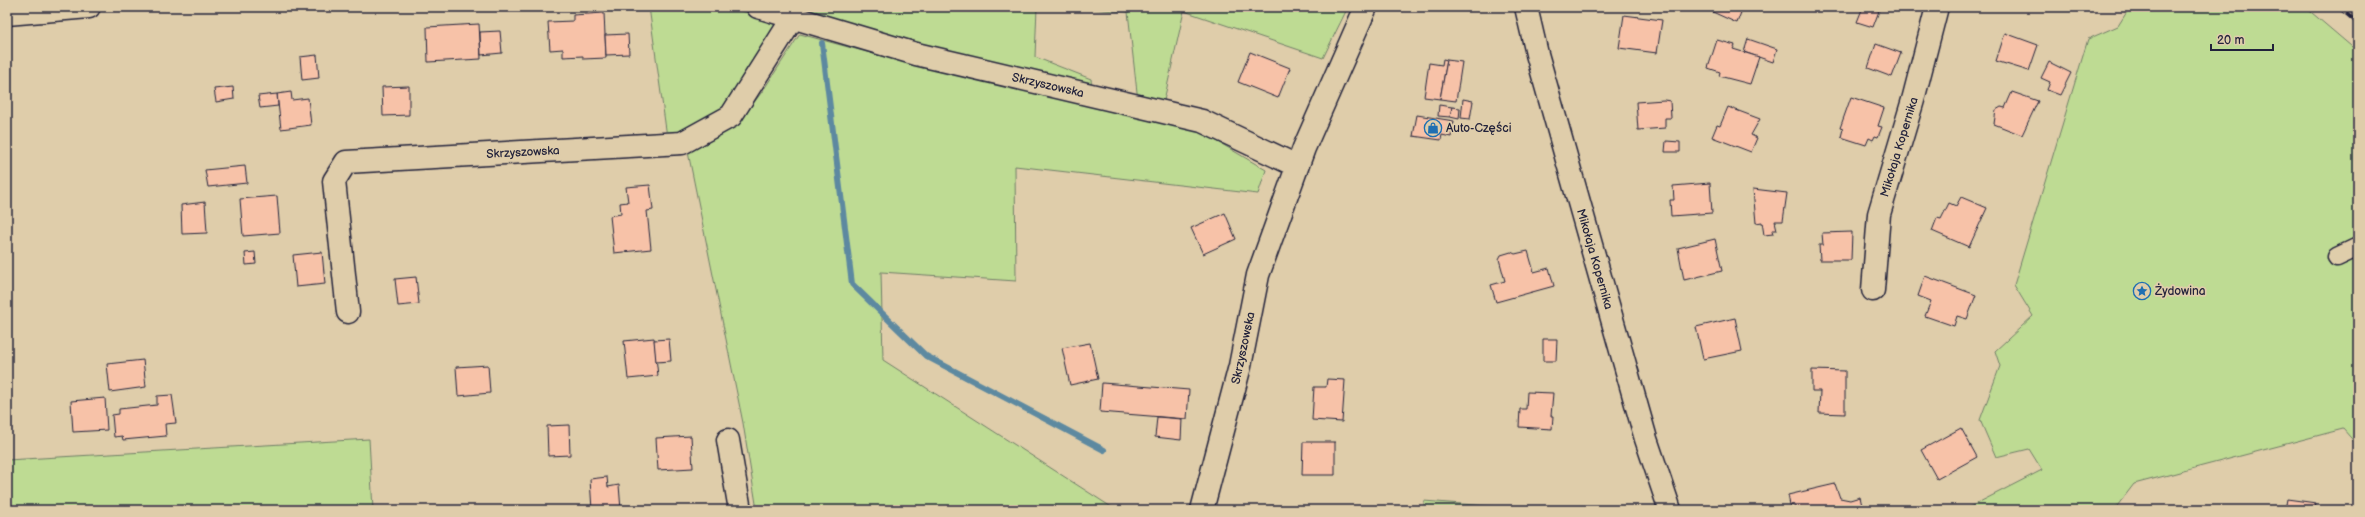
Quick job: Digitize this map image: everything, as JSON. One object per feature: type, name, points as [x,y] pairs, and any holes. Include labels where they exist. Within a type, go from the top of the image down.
[{"type":"street","points":[[7,14],[89,7]]},
{"type":"street","name":"Skrzyszowska","points":[[758,7],[916,54],[1202,121],[1297,166]]},
{"type":"street","name":"Skrzyszowska","points":[[1202,510],[1240,366],[1258,275],[1297,166],[1366,7]]},
{"type":"street","name":"Mikołaja Kopernika","points":[[1526,7],[1537,54],[1646,439],[1670,510]]},
{"type":"street","name":"Mikołaja Kopernika","points":[[1874,290],[1879,214],[1913,100],[1937,7]]},
{"type":"street","name":"Skrzyszowska","points":[[348,312],[334,181],[346,162],[682,143],[731,116],[793,18]]},
{"type":"street","points":[[2337,257],[2358,247]]},
{"type":"street","points":[[728,440],[740,510]]},
{"type":"green space","points":[[649,7],[727,7],[777,21],[746,78],[724,113],[679,136],[667,137]]},
{"type":"green space","points":[[785,7],[1037,7],[1035,57],[1091,79],[1092,90],[918,48]]},
{"type":"green space","points":[[1068,7],[1348,7],[1323,58],[1184,11],[1163,105],[1138,101],[1128,12]]},
{"type":"green space","points":[[2130,7],[2305,7],[2358,52],[2358,446],[2343,429],[2134,484],[2114,510],[1964,510],[2042,470],[2029,449],[1996,457],[1980,420],[2000,366],[1995,351],[2033,316],[2014,285],[2088,39],[2118,26]]},
{"type":"green space","points":[[800,34],[915,65],[1198,130],[1266,170],[1258,194],[1015,166],[1016,281],[881,272],[883,360],[1116,510],[757,510],[743,423],[688,152],[738,124],[764,89]]},
{"type":"green space","points":[[369,439],[373,510],[7,510],[7,460]]},
{"type":"green space","points":[[1424,501],[1537,510],[1424,510]]},
{"type":"building","points":[[1707,7],[1743,7],[1737,23],[1706,9]]},
{"type":"building","points":[[1863,7],[1879,11],[1873,27],[1857,22]]},
{"type":"building","points":[[604,13],[606,58],[583,59],[583,56],[563,57],[563,49],[550,50],[548,22],[573,21],[573,15]]},
{"type":"building","points":[[1624,15],[1662,20],[1657,53],[1619,48]]},
{"type":"building","points":[[479,24],[481,59],[428,62],[427,27]]},
{"type":"building","points":[[500,31],[502,53],[481,55],[480,32]]},
{"type":"building","points":[[2005,33],[2038,45],[2029,71],[1996,61]]},
{"type":"building","points":[[628,34],[629,54],[606,55],[605,35]]},
{"type":"building","points":[[1748,39],[1777,49],[1773,62],[1744,52]]},
{"type":"building","points":[[1717,40],[1735,45],[1733,49],[1759,57],[1750,84],[1719,76],[1720,72],[1708,68]]},
{"type":"building","points":[[1876,44],[1901,53],[1892,77],[1868,68]]},
{"type":"building","points":[[1250,52],[1290,68],[1278,98],[1238,82]]},
{"type":"building","points":[[317,55],[319,78],[302,80],[300,57]]},
{"type":"building","points":[[1443,59],[1447,60],[1440,99],[1424,97],[1429,63],[1442,65]]},
{"type":"building","points":[[1447,60],[1462,62],[1456,101],[1440,99]]},
{"type":"building","points":[[2049,62],[2071,73],[2060,95],[2047,90],[2050,82],[2041,78]]},
{"type":"building","points":[[409,86],[409,115],[383,116],[382,87]]},
{"type":"building","points":[[233,87],[234,99],[216,102],[214,89]]},
{"type":"building","points":[[291,92],[292,100],[308,98],[311,125],[281,129],[277,94]]},
{"type":"building","points":[[2012,92],[2038,101],[2022,135],[1994,124],[1996,110],[2001,107],[2005,108]]},
{"type":"building","points":[[277,94],[278,106],[260,108],[258,96]]},
{"type":"building","points":[[1851,97],[1884,108],[1878,126],[1882,127],[1878,137],[1875,136],[1873,140],[1869,138],[1866,145],[1841,137],[1843,129],[1840,128]]},
{"type":"building","points":[[1463,99],[1473,101],[1470,119],[1461,118]]},
{"type":"building","points":[[1670,101],[1671,118],[1665,118],[1665,128],[1638,130],[1636,102]]},
{"type":"building","points":[[1439,105],[1452,107],[1450,117],[1438,116]]},
{"type":"building","points":[[1452,107],[1460,108],[1459,119],[1450,117]]},
{"type":"building","points":[[1728,107],[1760,119],[1751,135],[1757,138],[1751,152],[1712,137],[1717,125],[1720,126]]},
{"type":"building","name":"Auto-Części","points":[[1417,115],[1454,121],[1451,137],[1442,135],[1441,140],[1413,136]]},
{"type":"building","points":[[1666,141],[1680,142],[1680,152],[1665,152]]},
{"type":"building","points":[[245,166],[247,183],[208,187],[205,170]]},
{"type":"building","points":[[1710,183],[1712,213],[1671,216],[1670,200],[1674,200],[1673,186]]},
{"type":"building","points":[[650,185],[653,210],[647,211],[651,249],[614,253],[610,216],[621,214],[620,203],[628,202],[626,187]]},
{"type":"building","points":[[1753,189],[1787,193],[1783,221],[1775,221],[1777,230],[1772,230],[1773,234],[1764,235],[1762,222],[1756,223]]},
{"type":"building","points":[[277,196],[280,233],[243,236],[240,199]]},
{"type":"building","points":[[1961,197],[1987,208],[1969,247],[1932,231],[1937,218],[1941,219],[1949,203],[1956,206]]},
{"type":"building","points":[[205,202],[207,233],[182,234],[181,205]]},
{"type":"building","points":[[1225,213],[1236,239],[1203,254],[1191,228]]},
{"type":"building","points":[[1852,232],[1851,260],[1820,260],[1819,245],[1823,245],[1822,233]]},
{"type":"building","points":[[1715,239],[1722,271],[1684,280],[1678,248]]},
{"type":"building","points":[[1528,251],[1534,272],[1549,268],[1554,286],[1496,302],[1491,285],[1505,281],[1499,259],[1501,255],[1511,252],[1515,254]]},
{"type":"building","points":[[255,252],[256,264],[246,265],[245,253]]},
{"type":"building","points":[[322,252],[325,284],[296,287],[293,255]]},
{"type":"building","points":[[1925,276],[1976,295],[1967,319],[1957,316],[1954,326],[1925,316],[1931,301],[1918,296]]},
{"type":"building","points":[[416,277],[419,304],[398,306],[395,279]]},
{"type":"building","points":[[1735,318],[1742,351],[1703,359],[1696,327]]},
{"type":"building","points":[[654,338],[658,376],[628,379],[624,341]]},
{"type":"building","points":[[669,339],[671,361],[656,362],[654,340]]},
{"type":"building","points":[[1543,339],[1557,339],[1556,361],[1543,361]]},
{"type":"building","points":[[1090,343],[1098,379],[1070,385],[1062,348]]},
{"type":"building","points":[[143,360],[146,387],[110,392],[107,364]]},
{"type":"building","points":[[488,365],[490,393],[458,396],[456,367]]},
{"type":"building","points":[[1812,370],[1845,371],[1845,414],[1819,413],[1820,391],[1812,391]]},
{"type":"building","points":[[1327,379],[1345,380],[1342,422],[1312,420],[1314,387],[1326,387]]},
{"type":"building","points":[[1102,383],[1189,390],[1187,419],[1100,412]]},
{"type":"building","points":[[1527,392],[1553,393],[1551,416],[1553,416],[1552,429],[1519,427],[1520,409],[1526,409]]},
{"type":"building","points":[[172,395],[176,423],[165,424],[166,436],[123,440],[122,436],[114,437],[112,415],[119,414],[119,409],[157,405],[157,396]]},
{"type":"building","points":[[105,398],[107,430],[73,432],[71,401]]},
{"type":"building","points":[[1157,417],[1182,419],[1181,440],[1155,437]]},
{"type":"building","points":[[569,425],[570,455],[548,456],[547,426]]},
{"type":"building","points":[[1961,428],[1977,457],[1937,479],[1921,450]]},
{"type":"building","points":[[691,436],[693,468],[658,470],[656,438]]},
{"type":"building","points":[[1303,442],[1335,442],[1335,475],[1302,475]]},
{"type":"building","points":[[607,477],[608,487],[619,485],[621,510],[592,510],[590,479]]},
{"type":"building","points":[[1835,484],[1840,498],[1850,500],[1860,497],[1863,510],[1797,510],[1797,507],[1790,505],[1788,495]]},
{"type":"building","points":[[2287,499],[2316,503],[2315,510],[2285,510]]},
{"type":"building","points":[[1270,506],[1308,507],[1308,510],[1270,510]]},
{"type":"waterway","points":[[822,43],[852,284],[926,356],[1104,450]]},
{"type":"railway","points":[[2339,7],[2358,23]]},
{"type":"place","name":"Auto-Części","points":[[1433,128]]},
{"type":"place","name":"Żydowina","points":[[2142,291]]}]
